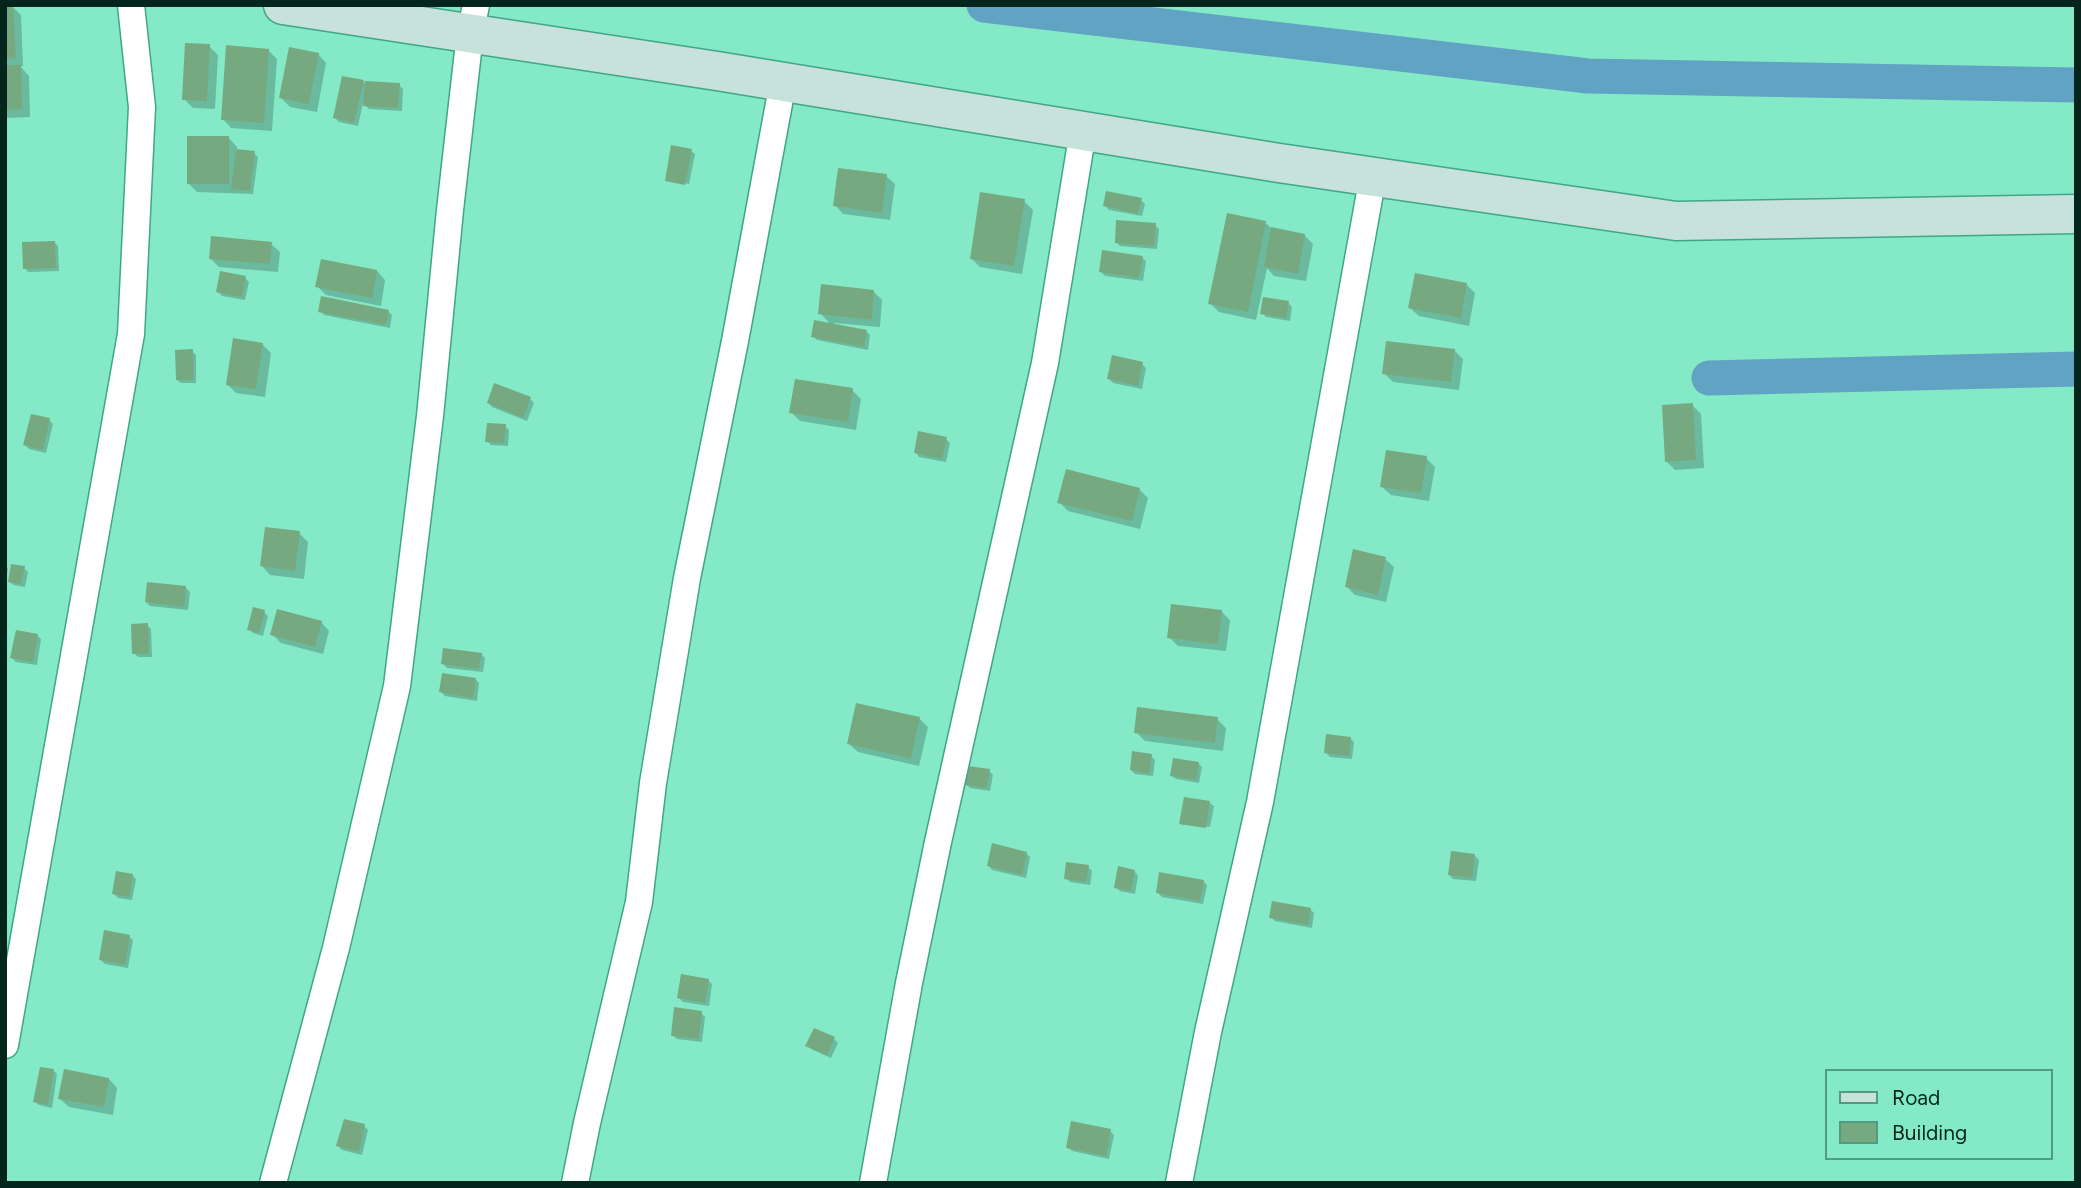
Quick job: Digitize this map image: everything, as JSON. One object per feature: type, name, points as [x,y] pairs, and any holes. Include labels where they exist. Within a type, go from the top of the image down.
[{"type":"street","points":[[5,1045],[131,334],[142,107],[131,5]]},
{"type":"street","points":[[283,5],[473,20],[783,82],[1083,131],[1676,221],[2076,214]]},
{"type":"street","points":[[273,1183],[336,948],[397,686],[430,416],[450,210],[473,20]]},
{"type":"street","points":[[575,1183],[639,902],[653,783],[687,578],[783,82]]},
{"type":"street","points":[[873,1183],[909,982],[938,842],[1045,363],[1083,131]]},
{"type":"street","points":[[1179,1183],[1208,1032],[1260,802],[1373,176]]},
{"type":"building","points":[[5,5],[13,5],[16,58],[5,59]]},
{"type":"building","points":[[185,43],[210,44],[207,101],[182,100]]},
{"type":"building","points":[[226,45],[269,49],[264,123],[221,120]]},
{"type":"building","points":[[289,47],[319,53],[309,104],[279,98]]},
{"type":"building","points":[[5,65],[21,65],[22,109],[5,110]]},
{"type":"building","points":[[342,76],[364,80],[354,123],[333,118]]},
{"type":"building","points":[[365,81],[400,83],[398,108],[363,106]]},
{"type":"building","points":[[187,136],[229,136],[229,184],[187,184]]},
{"type":"building","points":[[671,145],[692,149],[685,185],[665,181]]},
{"type":"building","points":[[236,149],[255,151],[250,191],[231,189]]},
{"type":"building","points":[[838,168],[887,174],[882,213],[833,206]]},
{"type":"building","points":[[1106,191],[1142,198],[1138,214],[1103,206]]},
{"type":"building","points":[[980,192],[1025,199],[1014,266],[970,259]]},
{"type":"building","points":[[1227,213],[1266,221],[1248,312],[1208,304]]},
{"type":"building","points":[[1116,220],[1156,223],[1154,246],[1115,243]]},
{"type":"building","points":[[1271,227],[1305,234],[1298,274],[1264,267]]},
{"type":"building","points":[[211,236],[272,242],[270,264],[209,259]]},
{"type":"building","points":[[55,241],[56,268],[23,269],[22,242]]},
{"type":"building","points":[[1102,250],[1143,256],[1139,278],[1099,272]]},
{"type":"building","points":[[321,259],[377,270],[372,298],[315,287]]},
{"type":"building","points":[[220,271],[246,276],[242,297],[216,292]]},
{"type":"building","points":[[1415,273],[1467,283],[1461,318],[1408,308]]},
{"type":"building","points":[[821,284],[874,290],[872,320],[818,314]]},
{"type":"building","points":[[321,296],[389,310],[386,325],[318,312]]},
{"type":"building","points":[[1263,297],[1289,301],[1286,318],[1260,314]]},
{"type":"building","points":[[814,320],[867,330],[864,347],[811,337]]},
{"type":"building","points":[[233,338],[263,343],[256,389],[226,385]]},
{"type":"building","points":[[1386,341],[1455,349],[1451,382],[1382,374]]},
{"type":"building","points":[[193,349],[193,380],[176,380],[175,350]]},
{"type":"building","points":[[1112,355],[1143,362],[1138,386],[1107,379]]},
{"type":"building","points":[[795,379],[853,388],[848,422],[789,413]]},
{"type":"building","points":[[494,383],[531,397],[523,418],[487,403]]},
{"type":"building","points":[[1693,403],[1696,460],[1665,462],[1662,405]]},
{"type":"building","points":[[31,414],[50,418],[43,450],[23,445]]},
{"type":"building","points":[[487,423],[506,424],[504,443],[485,442]]},
{"type":"building","points":[[918,431],[947,437],[942,459],[914,453]]},
{"type":"building","points":[[1386,450],[1427,456],[1421,493],[1380,487]]},
{"type":"building","points":[[1066,469],[1140,488],[1132,521],[1057,503]]},
{"type":"building","points":[[265,527],[300,531],[295,571],[260,566]]},
{"type":"building","points":[[1353,549],[1386,557],[1378,595],[1345,587]]},
{"type":"building","points":[[11,564],[25,566],[21,584],[8,582]]},
{"type":"building","points":[[147,582],[186,586],[184,607],[145,602]]},
{"type":"building","points":[[1171,604],[1222,610],[1218,644],[1167,638]]},
{"type":"building","points":[[253,607],[265,610],[259,633],[247,630]]},
{"type":"building","points":[[277,609],[322,621],[315,647],[270,635]]},
{"type":"building","points":[[148,623],[149,654],[132,654],[131,624]]},
{"type":"building","points":[[16,630],[38,634],[33,662],[10,658]]},
{"type":"building","points":[[443,648],[482,653],[479,669],[441,664]]},
{"type":"building","points":[[442,673],[476,678],[473,698],[439,692]]},
{"type":"building","points":[[856,703],[920,717],[911,758],[847,744]]},
{"type":"building","points":[[1137,707],[1218,717],[1215,743],[1134,733]]},
{"type":"building","points":[[1326,734],[1351,737],[1349,756],[1324,753]]},
{"type":"building","points":[[1132,751],[1152,754],[1149,774],[1130,770]]},
{"type":"building","points":[[1173,758],[1199,762],[1196,780],[1170,776]]},
{"type":"building","points":[[968,766],[990,769],[987,788],[964,785]]},
{"type":"building","points":[[1184,797],[1210,801],[1206,828],[1179,824]]},
{"type":"building","points":[[992,843],[1027,852],[1022,875],[987,866]]},
{"type":"building","points":[[1451,851],[1475,854],[1472,878],[1448,875]]},
{"type":"building","points":[[1066,862],[1089,865],[1086,882],[1064,879]]},
{"type":"building","points":[[1118,866],[1135,870],[1131,891],[1114,888]]},
{"type":"building","points":[[116,871],[133,874],[129,897],[112,894]]},
{"type":"building","points":[[1159,872],[1204,880],[1200,901],[1156,893]]},
{"type":"building","points":[[1272,901],[1311,908],[1308,925],[1269,918]]},
{"type":"building","points":[[104,930],[130,935],[125,965],[99,960]]},
{"type":"building","points":[[681,974],[709,979],[705,1003],[677,998]]},
{"type":"building","points":[[674,1007],[702,1011],[699,1039],[671,1036]]},
{"type":"building","points":[[814,1028],[835,1037],[827,1055],[805,1046]]},
{"type":"building","points":[[40,1067],[54,1069],[48,1105],[33,1102]]},
{"type":"building","points":[[64,1069],[109,1078],[104,1107],[58,1099]]},
{"type":"building","points":[[344,1119],[365,1124],[359,1152],[336,1146]]},
{"type":"building","points":[[1071,1121],[1111,1129],[1106,1156],[1066,1148]]},
{"type":"waterway","points":[[984,5],[1588,76],[2076,85]]},
{"type":"waterway","points":[[1709,378],[2076,369]]}]
